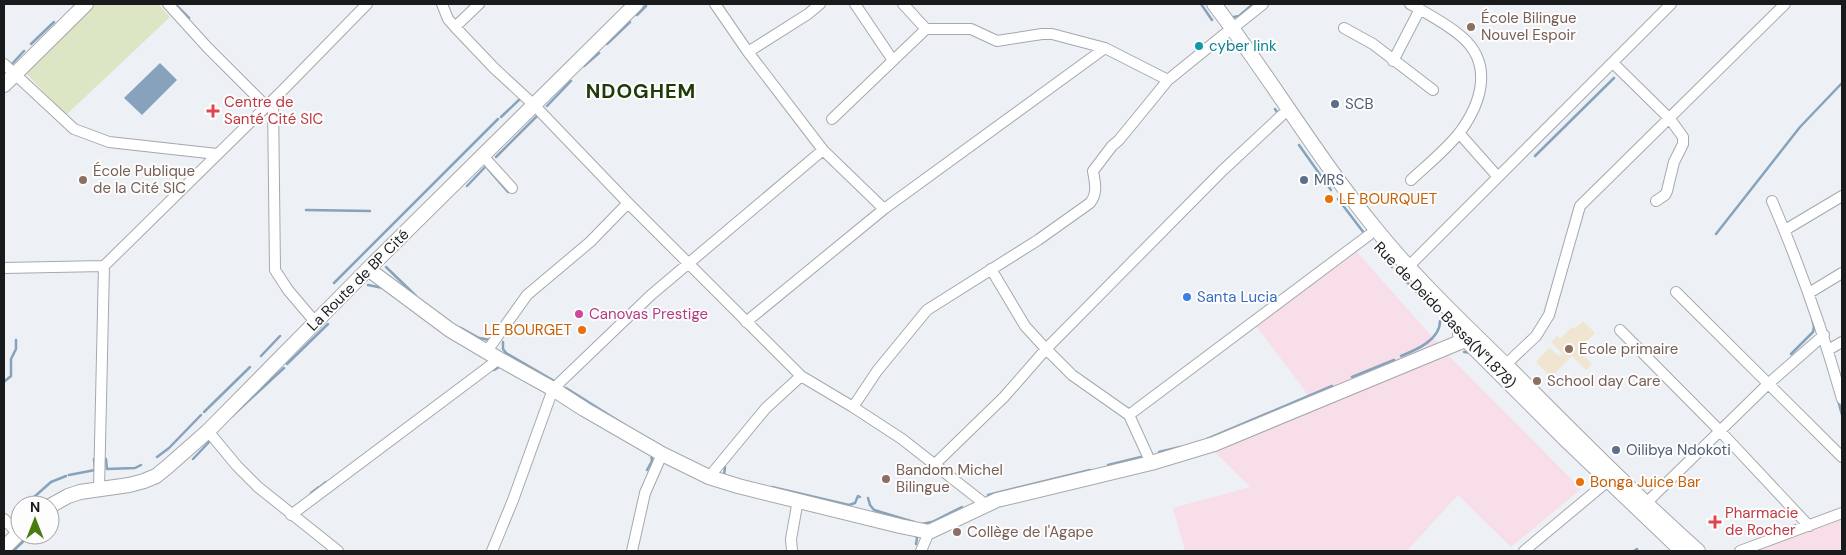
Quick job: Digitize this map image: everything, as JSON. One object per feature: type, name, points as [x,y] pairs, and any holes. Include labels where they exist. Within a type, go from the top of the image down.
[{"type":"street","points":[[4,85],[86,4]]},
{"type":"street","points":[[168,4],[207,47],[270,103],[274,270],[316,322]]},
{"type":"street","points":[[99,489],[104,266],[270,103],[367,4]]},
{"type":"street","points":[[442,4],[448,19],[494,68],[534,105],[628,203],[801,376],[902,439],[985,504]]},
{"type":"street","points":[[455,27],[479,4]]},
{"type":"street","name":"La Route de BP Cité","points":[[60,500],[68,496],[99,489],[128,486],[156,476],[208,431],[368,269],[636,4]]},
{"type":"street","points":[[715,4],[748,52],[823,150],[884,209]]},
{"type":"street","points":[[748,52],[808,14],[820,4]]},
{"type":"street","points":[[857,4],[892,59]]},
{"type":"street","points":[[903,4],[926,29]]},
{"type":"street","name":"Rue de Deido Bassa(N°1.878)","points":[[1205,4],[1229,30],[1282,115],[1323,167],[1369,235],[1402,274],[1469,337]]},
{"type":"street","points":[[1214,4],[1229,30],[1323,167],[1469,337],[1642,507],[1698,551]]},
{"type":"street","points":[[853,407],[877,371],[923,314],[1038,240],[1090,203],[1095,195],[1096,187],[1093,171],[1168,80],[1263,4]]},
{"type":"street","points":[[1410,4],[1444,23],[1463,38],[1476,53],[1482,72],[1480,93],[1472,112],[1459,133],[1411,180]]},
{"type":"street","points":[[1408,267],[1671,4]]},
{"type":"street","points":[[1502,368],[1536,336],[1549,315],[1580,206],[1785,4]]},
{"type":"street","points":[[1393,61],[1420,9]]},
{"type":"street","points":[[1344,28],[1373,44],[1433,90]]},
{"type":"street","points":[[832,119],[892,59],[926,29],[971,29],[997,41],[1047,34],[1105,48],[1168,80]]},
{"type":"street","points":[[746,322],[884,209],[1105,48]]},
{"type":"street","points":[[1613,63],[1670,119],[1683,137],[1684,141],[1674,162],[1667,191],[1665,195],[1656,201]]},
{"type":"street","points":[[4,64],[74,129],[109,142],[216,154]]},
{"type":"street","points":[[935,464],[1004,397],[1046,349],[1222,171],[1282,115]]},
{"type":"street","points":[[1459,133],[1498,177]]},
{"type":"street","points":[[492,551],[553,389],[651,296],[823,150]]},
{"type":"street","points":[[483,156],[512,188]]},
{"type":"street","points":[[1785,230],[1842,196]]},
{"type":"street","points":[[1772,201],[1810,293],[1842,399]]},
{"type":"street","points":[[487,351],[526,295],[590,242],[628,203]]},
{"type":"street","points":[[1129,415],[1369,235]]},
{"type":"street","points":[[4,268],[104,266]]},
{"type":"street","points":[[368,269],[450,330],[662,454],[709,477],[738,486],[929,532],[985,504],[1012,495],[1151,463],[1197,450],[1236,436],[1469,337]]},
{"type":"street","points":[[992,269],[1024,326],[1072,375],[1129,415],[1151,463]]},
{"type":"street","points":[[1810,293],[1842,273]]},
{"type":"street","points":[[1676,292],[1842,457]]},
{"type":"street","points":[[1620,330],[1720,431],[1809,526]]},
{"type":"street","points":[[1642,507],[1768,384],[1824,335]]},
{"type":"street","points":[[1828,350],[1842,342]]},
{"type":"street","points":[[291,515],[499,359]]},
{"type":"street","name":"Rue de Deido Bassa(N°1.878)","points":[[1502,368],[1608,481],[1642,507],[1682,551]]},
{"type":"street","points":[[709,477],[766,408],[801,376]]},
{"type":"street","points":[[208,431],[258,488],[338,551]]},
{"type":"street","points":[[632,551],[645,493],[662,454]]},
{"type":"street","points":[[1524,551],[1608,481]]},
{"type":"street","points":[[792,551],[791,538],[798,500]]},
{"type":"street","points":[[1740,551],[1842,513]]},
{"type":"street","points":[[921,551],[929,532]]},
{"type":"shaded area","points":[[1357,252],[1450,357],[1581,489],[1511,547],[1458,495],[1407,551],[1185,551],[1173,508],[1250,487],[1214,451],[1311,404],[1304,389],[1256,326]]},
{"type":"shaded area","name":"Ecole primaire","points":[[1583,321],[1595,333],[1578,350],[1592,364],[1586,370],[1572,356],[1551,377],[1536,362],[1549,348],[1559,356],[1562,353],[1551,342],[1557,336],[1560,339],[1572,327],[1574,329]]},
{"type":"shaded area","points":[[1842,519],[1842,551],[1754,551]]},
{"type":"green space","points":[[93,4],[158,4],[170,17],[66,115],[23,70]]},
{"type":"water","points":[[160,63],[177,80],[142,115],[124,98]]},
{"type":"waterway","points":[[175,4],[189,18]]},
{"type":"waterway","points":[[1201,4],[1212,20]]},
{"type":"waterway","points":[[1229,18],[1239,16],[1253,4]]},
{"type":"waterway","points":[[637,15],[646,6]]},
{"type":"waterway","points":[[31,44],[54,22]]},
{"type":"waterway","points":[[607,44],[630,22]]},
{"type":"waterway","points":[[10,66],[24,51]]},
{"type":"waterway","points":[[584,66],[599,53]]},
{"type":"waterway","points":[[1535,156],[1614,78]]},
{"type":"waterway","points":[[547,106],[571,81]]},
{"type":"waterway","points":[[1716,234],[1800,127],[1842,83]]},
{"type":"waterway","points":[[501,117],[521,98]]},
{"type":"waterway","points":[[1275,109],[1279,115]]},
{"type":"waterway","points":[[496,157],[539,114]]},
{"type":"waterway","points":[[334,283],[498,119]]},
{"type":"waterway","points":[[1299,145],[1331,190]]},
{"type":"waterway","points":[[467,186],[488,164]]},
{"type":"waterway","points":[[488,169],[508,192]]},
{"type":"waterway","points":[[1338,199],[1364,233]]},
{"type":"waterway","points":[[306,210],[370,211]]},
{"type":"waterway","points":[[1379,252],[1392,267]]},
{"type":"waterway","points":[[386,267],[416,296]]},
{"type":"waterway","points":[[1401,276],[1423,299]]},
{"type":"waterway","points":[[368,285],[383,288]]},
{"type":"waterway","points":[[1791,354],[1813,332],[1812,318]]},
{"type":"waterway","points":[[1401,356],[1432,339],[1439,328],[1440,321]]},
{"type":"waterway","points":[[287,364],[328,324]]},
{"type":"waterway","points":[[461,328],[479,338],[490,340]]},
{"type":"waterway","points":[[261,356],[280,336]]},
{"type":"waterway","points":[[5,381],[11,376],[11,359],[16,349],[16,340]]},
{"type":"waterway","points":[[503,342],[503,349],[506,353],[556,382]]},
{"type":"waterway","points":[[1464,352],[1472,353]]},
{"type":"waterway","points":[[1352,377],[1394,360]]},
{"type":"waterway","points":[[494,370],[501,366]]},
{"type":"waterway","points":[[204,412],[250,367]]},
{"type":"waterway","points":[[272,379],[284,368]]},
{"type":"waterway","points":[[232,416],[271,380]]},
{"type":"waterway","points":[[1207,439],[1332,386]]},
{"type":"waterway","points":[[566,388],[625,425]]},
{"type":"waterway","points":[[1838,400],[1842,415]]},
{"type":"waterway","points":[[157,457],[169,448],[201,415]]},
{"type":"waterway","points":[[193,459],[211,440]]},
{"type":"waterway","points":[[1159,452],[1180,447]]},
{"type":"waterway","points":[[647,470],[652,461],[651,453]]},
{"type":"waterway","points":[[1108,465],[1141,457]]},
{"type":"waterway","points":[[69,475],[95,470],[94,459]]},
{"type":"waterway","points":[[106,459],[107,469],[135,468],[141,465]]},
{"type":"waterway","points":[[724,476],[725,467]]},
{"type":"waterway","points":[[988,495],[1090,470]]},
{"type":"waterway","points":[[36,495],[51,482],[66,476]]},
{"type":"waterway","points":[[321,486],[326,482]]},
{"type":"waterway","points":[[311,493],[319,487]]},
{"type":"waterway","points":[[772,487],[849,505],[855,503],[858,496],[860,497]]},
{"type":"waterway","points":[[868,498],[874,510],[914,522]]},
{"type":"waterway","points":[[922,524],[932,522],[962,507]]},
{"type":"waterway","points":[[914,534],[917,538],[916,544]]},
{"type":"waterway","points":[[13,551],[19,545]]},
{"type":"place","name":"École Bilingue Nouvel Espoir","points":[[1471,27]]},
{"type":"place","name":"cyber link","points":[[1199,46]]},
{"type":"place","name":"SCB","points":[[1335,104]]},
{"type":"place","name":"Centre de Santé Cité SIC","points":[[213,111]]},
{"type":"place","name":"École Publique de la Cité SIC","points":[[83,180]]},
{"type":"place","name":"MRS","points":[[1304,180]]},
{"type":"place","name":"LE BOURQUET","points":[[1329,199]]},
{"type":"place","name":"Santa Lucia","points":[[1187,297]]},
{"type":"place","name":"Canovas Prestige","points":[[579,314]]},
{"type":"place","name":"LE BOURGET","points":[[582,330]]},
{"type":"place","name":"Ecole primaire","points":[[1569,349]]},
{"type":"place","name":"School day Care","points":[[1537,381]]},
{"type":"place","name":"Oilibya Ndokoti","points":[[1616,450]]},
{"type":"place","name":"Bandom Michel Bilingue","points":[[886,479]]},
{"type":"place","name":"Bonga Juice Bar","points":[[1580,482]]},
{"type":"place","name":"Pharmacie de Rocher","points":[[1715,522]]},
{"type":"place","name":"Collège de l'Agape","points":[[957,532]]},
{"type":"district","name":"NDOGHEM","points":[[641,91]]}]
